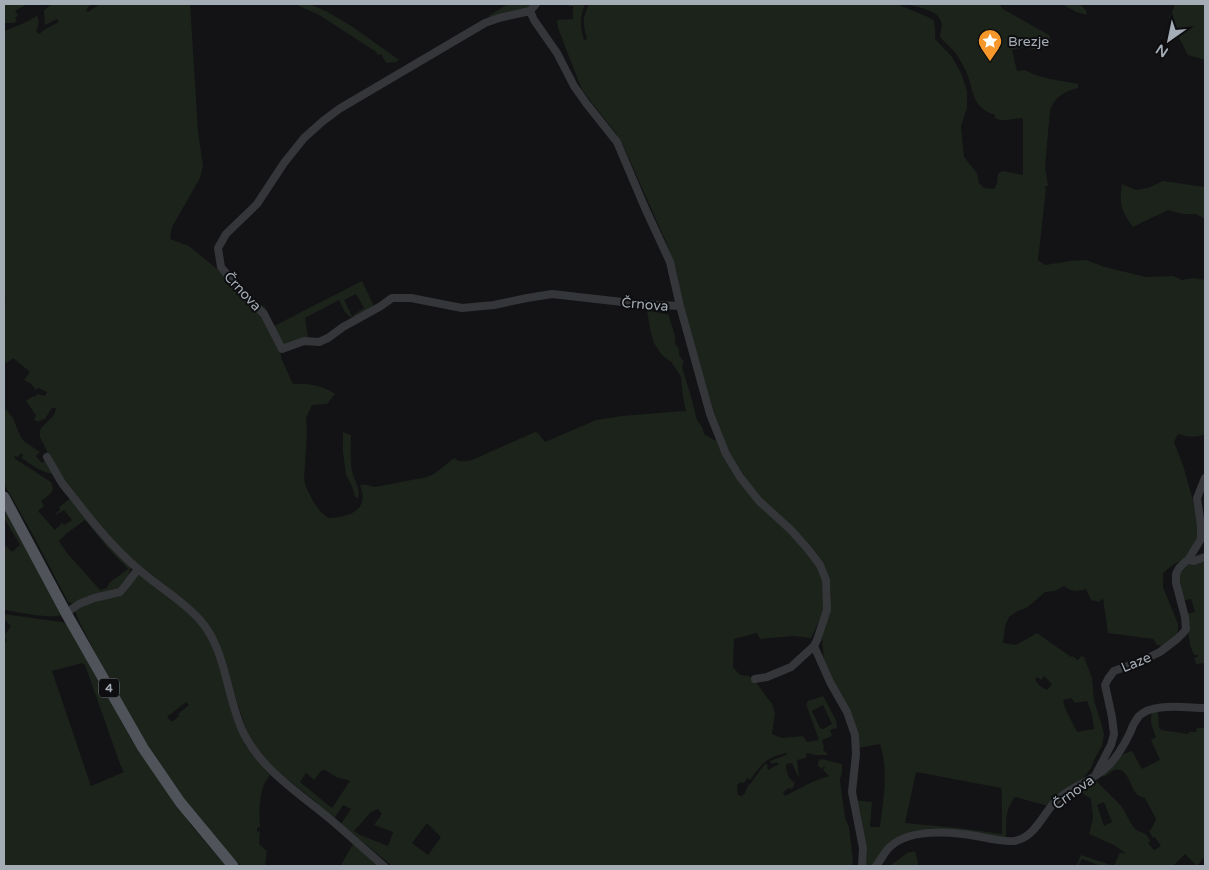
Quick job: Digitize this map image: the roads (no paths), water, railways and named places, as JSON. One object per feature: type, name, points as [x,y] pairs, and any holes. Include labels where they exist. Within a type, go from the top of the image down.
[{"type":"main road","name":"4","points":[[4,497],[143,748],[180,802],[233,866]]},
{"type":"street","points":[[536,4],[530,11],[534,20],[556,53],[574,86],[617,142],[670,262],[680,306],[710,414],[726,454],[740,477],[759,501],[791,530],[807,548],[820,565],[826,580],[827,610],[814,646],[791,667],[767,677],[755,679]]},
{"type":"street","name":"Črnova","points":[[530,11],[485,22],[339,109],[323,121],[304,138],[257,204],[226,234],[218,248],[221,267],[243,294],[264,314],[282,349],[304,341],[319,342],[328,338],[342,327],[392,298],[411,298],[462,308],[494,305],[552,294],[631,303],[680,306]]},
{"type":"street","points":[[47,457],[63,484],[101,532],[138,569],[183,604],[208,630],[226,675],[233,705],[244,734],[254,750],[281,780],[384,866]]},
{"type":"street","name":"Laze","points":[[1095,776],[1111,745],[1114,734],[1105,685],[1114,672],[1160,652],[1177,639],[1186,629],[1185,617],[1176,583],[1176,574],[1179,568],[1188,560],[1201,539],[1197,498],[1205,478]]},
{"type":"street","points":[[1188,560],[1194,561],[1205,557]]},
{"type":"street","points":[[66,612],[78,604],[94,598],[120,592],[138,569]]},
{"type":"street","points":[[814,646],[830,682],[847,712],[855,735],[856,754],[852,792],[863,848],[862,866]]},
{"type":"street","name":"Črnova","points":[[876,866],[887,849],[912,835],[937,833],[973,835],[1013,841],[1023,838],[1035,828],[1055,801],[1107,768],[1121,750],[1140,716],[1161,707],[1205,708]]},
{"type":"place","name":"Brezje","points":[[990,62]]}]
